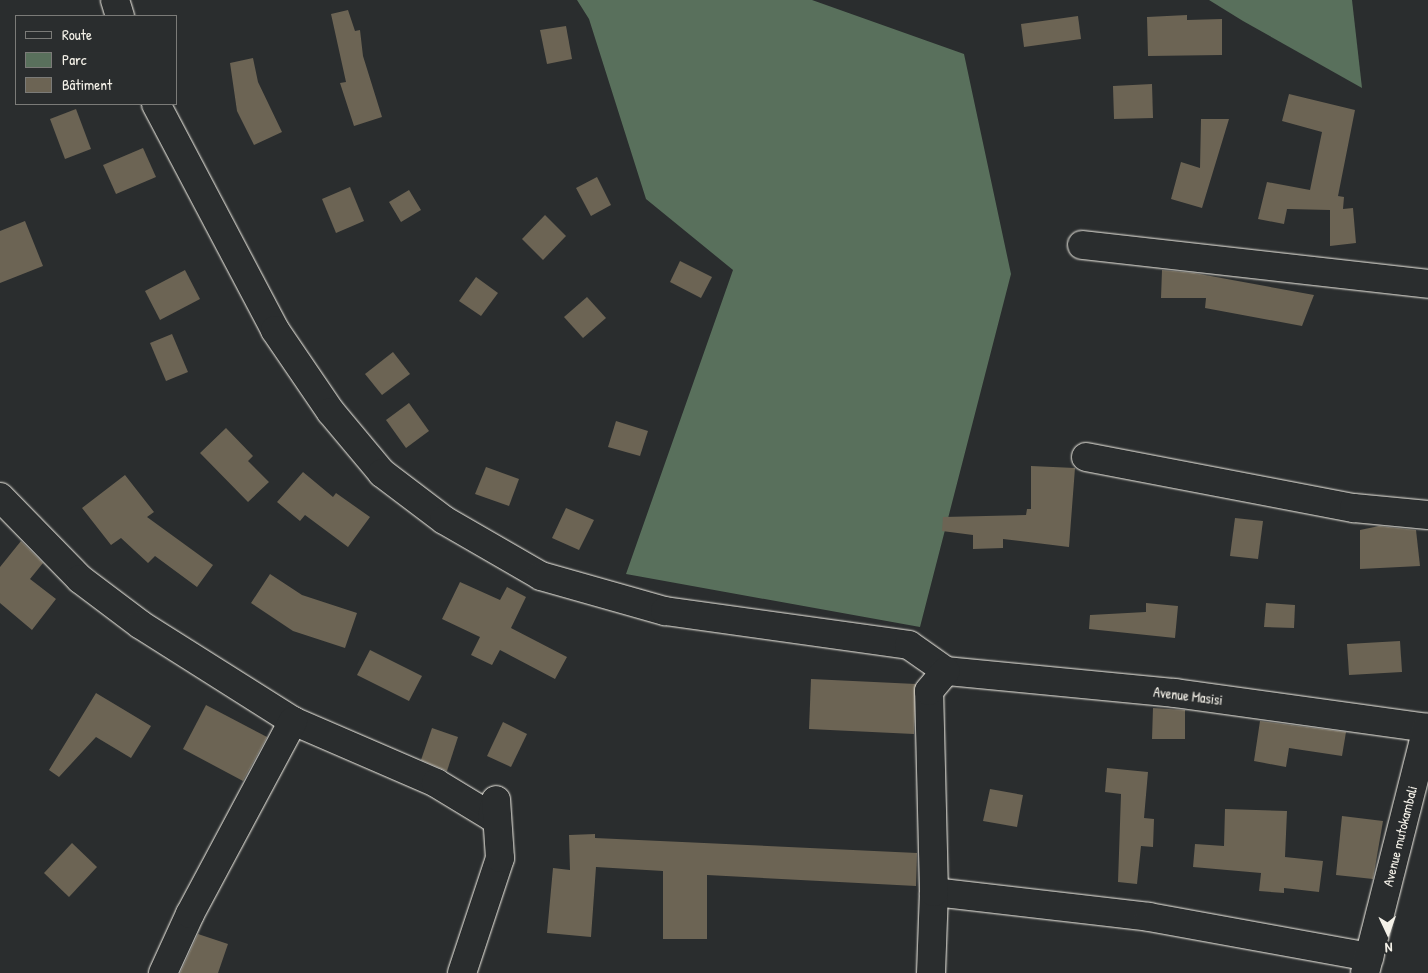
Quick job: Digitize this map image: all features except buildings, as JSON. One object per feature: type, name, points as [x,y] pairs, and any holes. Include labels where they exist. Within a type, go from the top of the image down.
[{"type":"street","points":[[115,0],[120,15]]},
{"type":"street","points":[[157,105],[275,330],[331,412],[382,473],[444,520],[541,576],[665,611],[909,646],[946,671],[929,691],[934,892],[931,973]]},
{"type":"street","points":[[1082,245],[1428,284]]},
{"type":"street","points":[[1086,457],[1354,508],[1428,515]]},
{"type":"street","points":[[0,497],[80,578],[126,613],[293,721],[436,783],[492,817],[496,800],[500,858],[462,973]]},
{"type":"street","name":"Avenue Masisi","points":[[946,671],[1175,693],[1427,728]]},
{"type":"street","points":[[163,973],[190,914],[293,721]]},
{"type":"street","name":"Avenue mutokambali","points":[[1367,965],[1427,728]]},
{"type":"street","points":[[934,892],[1149,917],[1367,965]]},
{"type":"green space","points":[[577,0],[812,0],[964,54],[1011,274],[920,627],[626,574],[733,270],[646,199],[589,19]]},
{"type":"green space","points":[[1209,0],[1352,0],[1362,88],[1243,21]]}]
